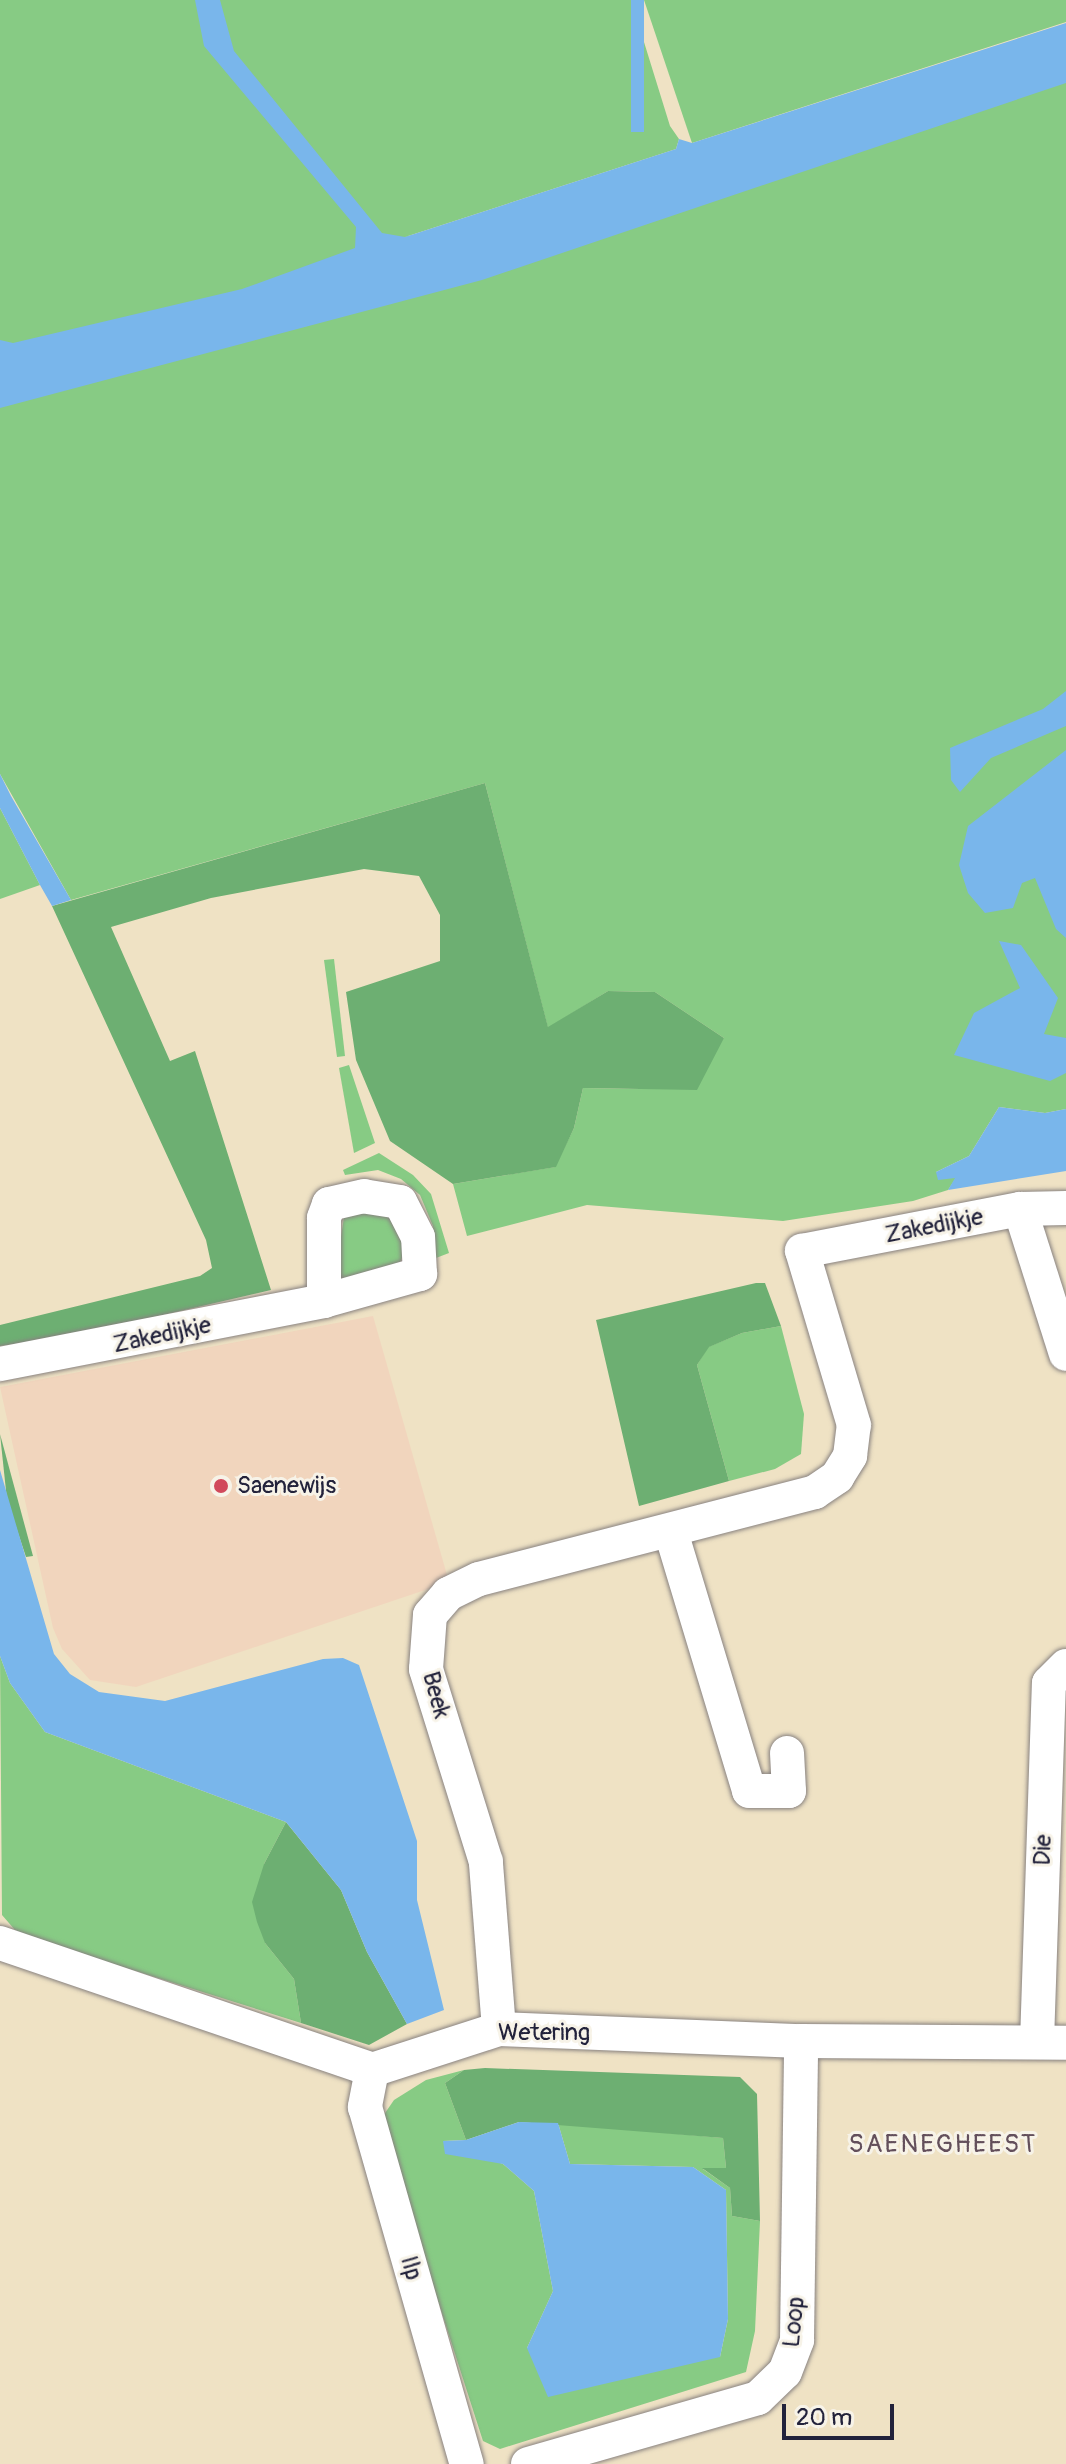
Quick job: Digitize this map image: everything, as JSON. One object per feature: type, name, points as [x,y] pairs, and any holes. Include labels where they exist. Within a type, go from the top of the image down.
[{"type":"street","name":"Zakedijkje","points":[[802,1251],[1020,1209],[1066,1208]]},
{"type":"street","points":[[1020,1209],[1066,1354]]},
{"type":"street","name":"Beek","points":[[499,2029],[486,1862],[426,1669],[430,1615],[448,1594],[479,1579],[671,1532],[815,1492],[837,1477],[850,1456],[854,1425],[802,1251]]},
{"type":"street","name":"Zakedijkje","points":[[0,1364],[324,1301]]},
{"type":"street","points":[[671,1532],[749,1791],[789,1791],[787,1753]]},
{"type":"street","name":"Die","points":[[1051,2042],[1049,1683],[1066,1666]]},
{"type":"street","points":[[0,1943],[372,2070]]},
{"type":"street","name":"Wetering","points":[[372,2070],[499,2029],[801,2041],[1051,2042]]},
{"type":"street","name":"Loop","points":[[528,2464],[758,2398],[785,2372],[797,2340],[801,2041]]},
{"type":"street","name":"Ilp","points":[[372,2070],[365,2107],[467,2464]]},
{"type":"shaded area","name":"Saenewijs","points":[[373,1316],[449,1582],[136,1687],[90,1680],[62,1649],[53,1628],[0,1387]]},
{"type":"green space","points":[[0,0],[631,0],[670,126],[679,139],[676,149],[405,237],[1066,79],[1066,1109],[1045,1113],[999,1107],[969,1156],[936,1172],[956,1178],[948,1190],[913,1201],[783,1221],[587,1205],[467,1236],[453,1184],[555,1167],[574,1128],[583,1088],[638,1089],[724,1038],[655,992],[608,991],[548,1028],[485,783],[71,900],[0,774]]},
{"type":"green space","points":[[644,0],[1066,0],[1066,22],[692,143]]},
{"type":"green space","points":[[485,783],[548,1027],[608,991],[655,992],[724,1038],[697,1090],[583,1088],[574,1128],[556,1167],[453,1184],[390,1141],[356,1060],[346,992],[440,961],[440,915],[419,876],[364,869],[211,898],[111,927],[170,1061],[195,1051],[271,1290],[68,1337],[0,1346],[0,1325],[200,1276],[212,1268],[206,1240],[52,906]]},
{"type":"green space","points":[[0,808],[40,885],[0,899]]},
{"type":"green space","points":[[334,959],[345,1056],[337,1057],[324,960]]},
{"type":"green space","points":[[349,1065],[375,1143],[354,1153],[339,1068]]},
{"type":"green space","points":[[379,1153],[413,1175],[431,1194],[449,1253],[436,1258],[433,1226],[420,1195],[401,1179],[378,1170],[345,1175],[343,1170]]},
{"type":"green space","points":[[364,1205],[395,1212],[409,1244],[399,1264],[334,1283],[344,1217]]},
{"type":"green space","points":[[765,1283],[781,1326],[742,1333],[709,1347],[697,1365],[729,1481],[639,1506],[596,1320]]},
{"type":"green space","points":[[781,1326],[804,1414],[801,1454],[775,1469],[729,1481],[697,1365],[708,1347],[742,1333]]},
{"type":"green space","points":[[0,1434],[33,1556],[26,1557],[7,1500]]},
{"type":"green space","points":[[0,1656],[10,1683],[45,1732],[286,1822],[264,1864],[265,1943],[294,1979],[301,2023],[40,1941],[15,1930],[2,1915]]},
{"type":"green space","points":[[286,1822],[341,1890],[367,1952],[407,2024],[369,2045],[301,2023],[294,1979],[265,1943],[257,1922],[252,1902],[264,1864]]},
{"type":"green space","points":[[485,2068],[740,2077],[757,2094],[760,2221],[732,2216],[730,2188],[702,2168],[726,2168],[723,2138],[519,2122],[466,2140],[445,2083],[464,2070]]},
{"type":"green space","points":[[464,2070],[445,2083],[466,2140],[443,2141],[503,2164],[534,2191],[553,2291],[527,2348],[720,2357],[728,2319],[726,2190],[693,2167],[570,2164],[558,2123],[723,2138],[726,2168],[703,2169],[730,2188],[732,2216],[760,2221],[755,2331],[746,2372],[500,2449],[483,2441],[384,2133],[383,2116],[394,2100],[426,2080]]},
{"type":"water","points":[[195,0],[220,0],[234,51],[382,233],[405,237],[676,149],[679,139],[692,143],[1066,23],[1066,83],[482,280],[0,408],[0,340],[13,343],[242,289],[355,248],[356,227],[204,46]]},
{"type":"water","points":[[631,0],[644,0],[644,132],[631,132]]},
{"type":"water","points":[[1066,691],[1066,726],[991,758],[960,792],[951,780],[950,748],[1043,709]]},
{"type":"water","points":[[1066,750],[1066,938],[1056,929],[1035,878],[1022,883],[1013,908],[985,913],[968,893],[959,865],[968,826]]},
{"type":"water","points":[[0,774],[71,900],[52,906],[40,885],[0,808]]},
{"type":"water","points":[[999,941],[1021,945],[1058,998],[1044,1034],[1066,1038],[1066,1073],[1050,1081],[954,1055],[974,1013],[1020,988]]},
{"type":"water","points":[[999,1107],[1045,1113],[1066,1109],[1066,1171],[948,1190],[955,1178],[938,1180],[936,1172],[969,1156]]},
{"type":"water","points":[[0,1470],[54,1654],[70,1674],[99,1692],[165,1701],[323,1659],[343,1658],[359,1665],[417,1841],[417,1900],[444,2010],[407,2024],[367,1952],[341,1890],[286,1822],[45,1732],[10,1683],[0,1656]]},
{"type":"water","points":[[519,2122],[558,2123],[570,2164],[693,2167],[726,2190],[728,2319],[720,2357],[548,2397],[527,2348],[553,2291],[534,2191],[503,2164],[445,2154],[443,2141],[466,2140]]},
{"type":"place","name":"Saenewijs","points":[[221,1486]]},
{"type":"district","name":"SAENEGHEEST","points":[[943,2145]]}]
